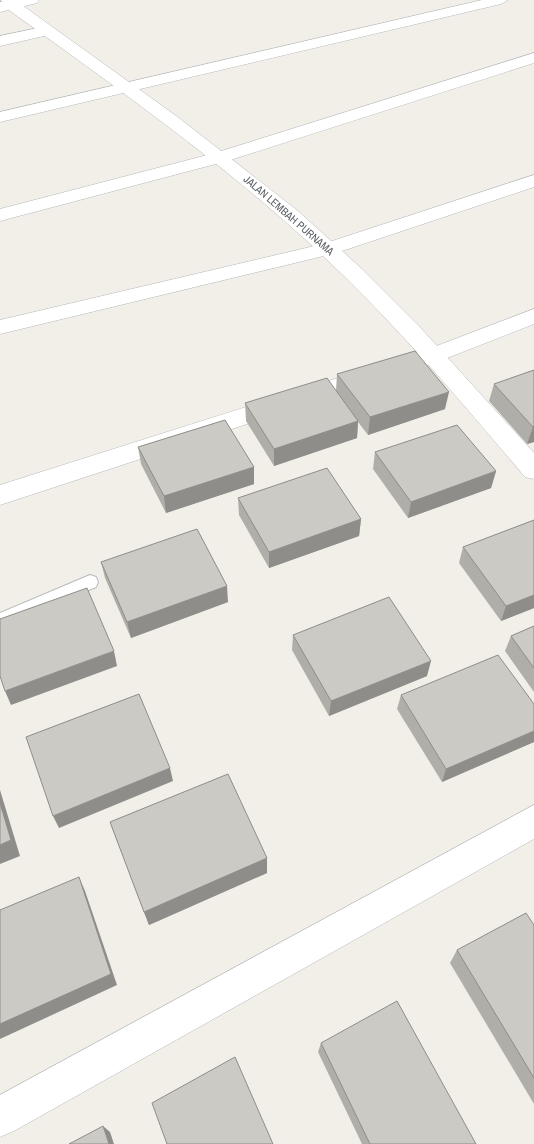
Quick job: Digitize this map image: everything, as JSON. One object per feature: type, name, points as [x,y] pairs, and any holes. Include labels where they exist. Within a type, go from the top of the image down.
[{"type":"street","points":[[6,4],[32,0]]},
{"type":"street","points":[[0,117],[501,0]]},
{"type":"street","name":"JALAN LEMBAH PURNAMA","points":[[6,4],[48,31],[222,157],[329,249],[434,355],[534,470]]},
{"type":"street","points":[[0,41],[48,31]]},
{"type":"street","points":[[0,215],[222,157],[534,58]]},
{"type":"street","points":[[0,327],[329,249],[534,181]]},
{"type":"street","points":[[0,495],[434,355],[534,316]]},
{"type":"street","points":[[0,1117],[534,821]]},
{"type":"lane","points":[[0,620],[90,582]]},
{"type":"building","points":[[415,351],[449,392],[370,417],[337,374]]},
{"type":"building","points":[[534,370],[534,426],[533,427],[494,384]]},
{"type":"building","points":[[327,378],[358,421],[274,449],[245,403]]},
{"type":"building","points":[[225,420],[254,467],[164,496],[138,447]]},
{"type":"building","points":[[457,425],[496,471],[411,502],[375,452]]},
{"type":"building","points":[[327,468],[361,519],[269,552],[238,498]]},
{"type":"building","points":[[534,520],[534,595],[506,606],[463,547]]},
{"type":"building","points":[[197,529],[227,586],[127,622],[101,562]]},
{"type":"building","points":[[87,588],[114,651],[5,691],[0,676],[0,619]]},
{"type":"building","points":[[389,597],[431,661],[331,701],[293,635]]},
{"type":"building","points":[[534,626],[534,668],[511,636]]},
{"type":"building","points":[[498,655],[534,704],[534,731],[446,769],[401,695]]},
{"type":"building","points":[[139,694],[170,768],[53,816],[26,737]]},
{"type":"building","points":[[228,774],[267,858],[144,912],[110,822]]},
{"type":"building","points":[[0,803],[11,840],[0,845]]},
{"type":"building","points":[[79,877],[111,974],[0,1024],[0,910]]},
{"type":"building","points":[[526,913],[534,925],[534,1078],[457,950]]},
{"type":"building","points":[[397,1001],[476,1144],[370,1144],[321,1043]]},
{"type":"building","points":[[235,1057],[273,1144],[167,1144],[152,1103]]},
{"type":"building","points":[[103,1126],[109,1144],[69,1144]]}]
